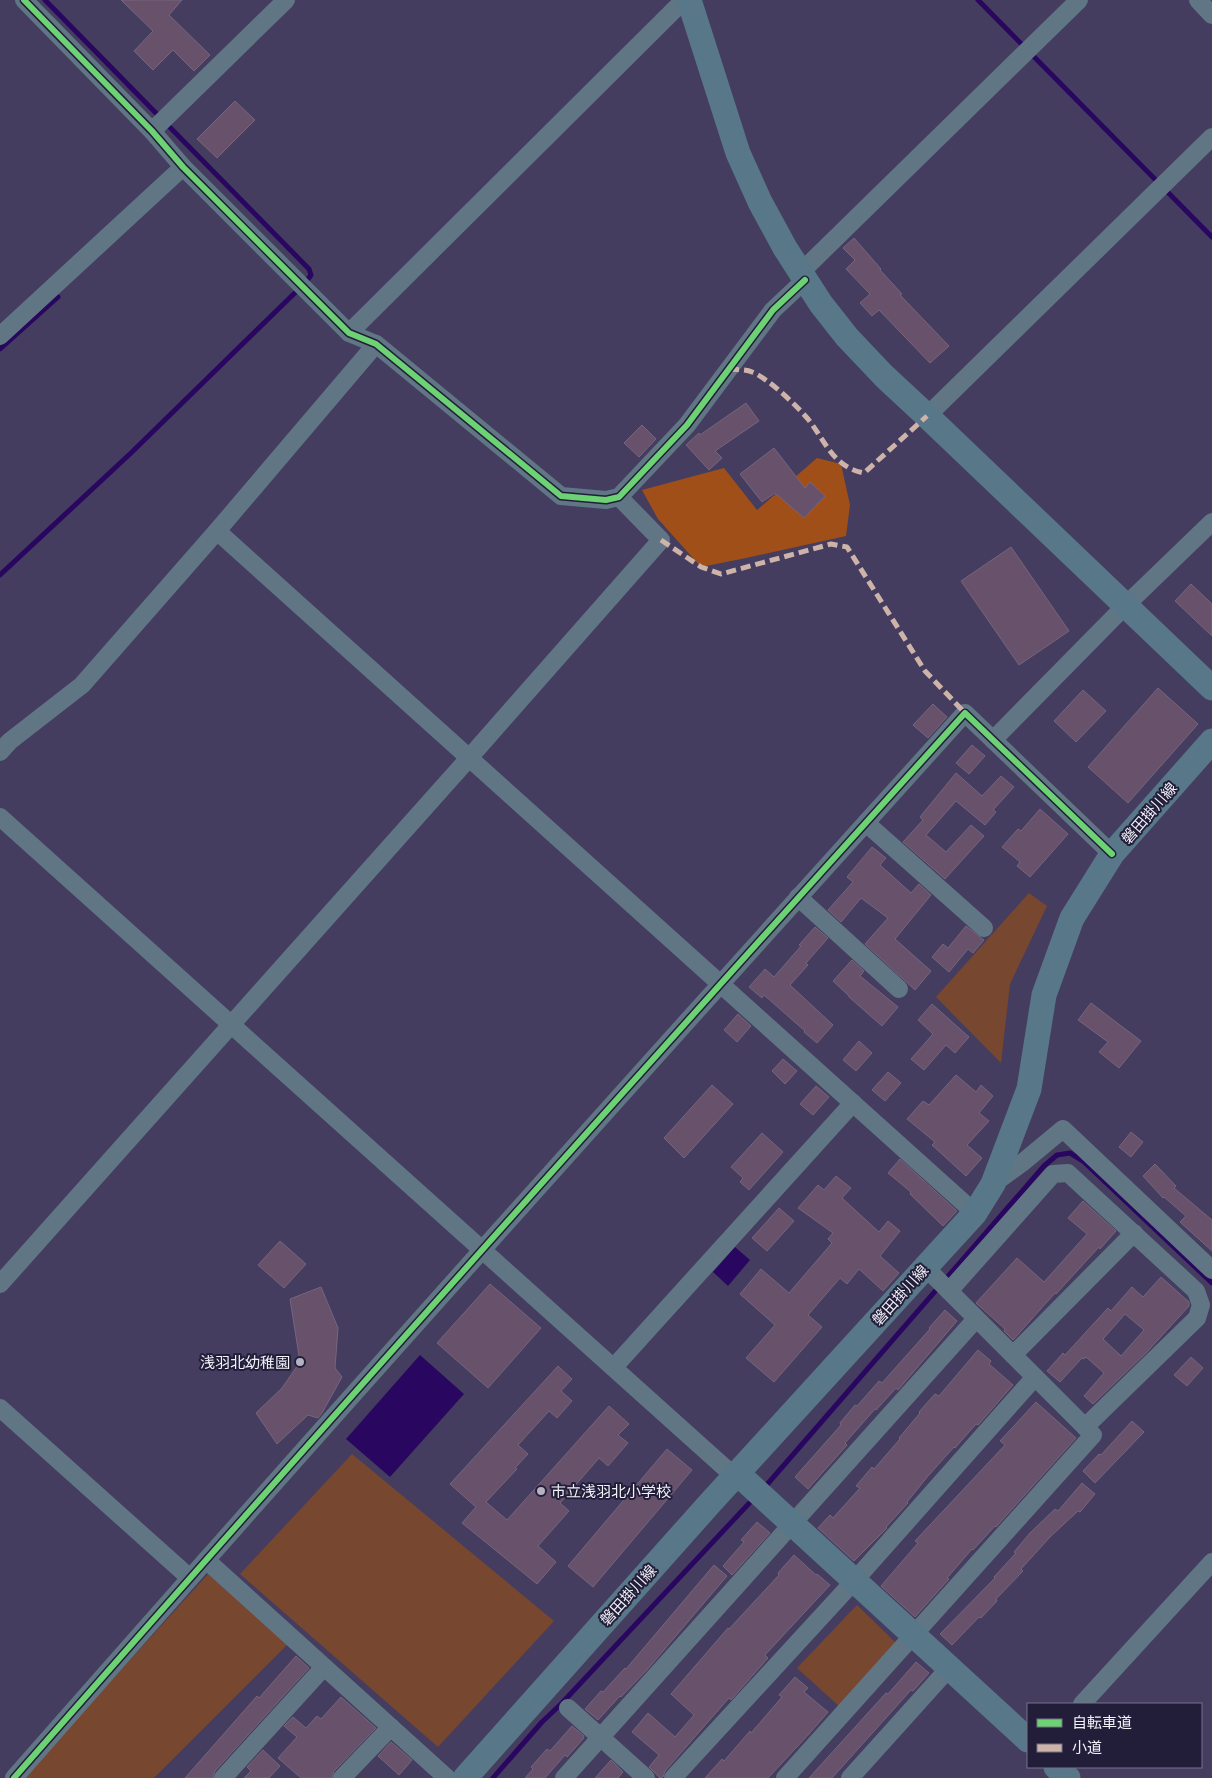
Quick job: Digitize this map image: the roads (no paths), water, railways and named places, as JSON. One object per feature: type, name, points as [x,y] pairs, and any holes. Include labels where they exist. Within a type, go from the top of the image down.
[{"type":"street","points":[[24,0],[152,131],[183,167],[349,333],[376,344],[561,496],[606,500],[619,497],[687,425],[773,310],[803,276],[1079,0]]},
{"type":"street","points":[[152,131],[286,0]]},
{"type":"street","points":[[349,333],[684,0]]},
{"type":"street","points":[[689,0],[738,153],[760,202],[785,248],[821,304],[847,337],[884,376],[1212,688]]},
{"type":"street","points":[[1198,0],[1212,15]]},
{"type":"street","points":[[927,416],[1212,137]]},
{"type":"street","points":[[0,336],[183,167]]},
{"type":"street","points":[[0,752],[10,741],[82,685],[217,531],[376,344]]},
{"type":"street","points":[[0,1284],[661,540],[619,497]]},
{"type":"street","points":[[994,740],[1125,606],[1212,522]]},
{"type":"street","points":[[217,531],[975,1213]]},
{"type":"street","points":[[14,1778],[482,1248],[965,713],[1112,854]]},
{"type":"street","name":"磐田掛川線","points":[[465,1778],[736,1475],[975,1213],[993,1184],[1029,1089],[1044,994],[1072,918],[1112,854],[1212,741]]},
{"type":"street","points":[[0,817],[614,1367],[793,1524],[1027,1739]]},
{"type":"street","points":[[866,822],[984,928]]},
{"type":"street","points":[[798,897],[899,989]]},
{"type":"street","points":[[614,1367],[853,1103]]},
{"type":"street","points":[[993,1184],[1063,1129],[1212,1270]]},
{"type":"street","points":[[949,1291],[1053,1174],[1068,1172],[1196,1291],[1201,1305],[1197,1318],[1085,1427]]},
{"type":"street","points":[[1013,1355],[1134,1233]]},
{"type":"street","points":[[785,1778],[1093,1435],[925,1267]]},
{"type":"street","points":[[564,1778],[976,1318]]},
{"type":"street","points":[[673,1778],[855,1580],[1035,1377]]},
{"type":"street","points":[[0,1408],[190,1578]]},
{"type":"street","points":[[206,1560],[447,1778]]},
{"type":"street","points":[[1083,1703],[1212,1562]]},
{"type":"street","points":[[223,1778],[324,1667]]},
{"type":"street","points":[[850,1778],[950,1667]]},
{"type":"street","points":[[568,1708],[646,1778]]},
{"type":"street","points":[[342,1778],[391,1727]]},
{"type":"street","points":[[1057,1768],[1068,1778]]},
{"type":"waterway","points":[[0,575],[132,452],[311,275],[309,269],[45,0]]},
{"type":"waterway","points":[[978,0],[1212,237]]},
{"type":"waterway","points":[[0,349],[58,297]]},
{"type":"waterway","points":[[764,1488],[1044,1166],[1057,1155],[1070,1153],[1083,1161],[1212,1283]]},
{"type":"waterway","points":[[493,1778],[542,1722],[755,1497]]},
{"type":"place","name":"浅羽北幼稚園","points":[[300,1362]]},
{"type":"place","name":"市立浅羽北小学校","points":[[541,1491]]}]
